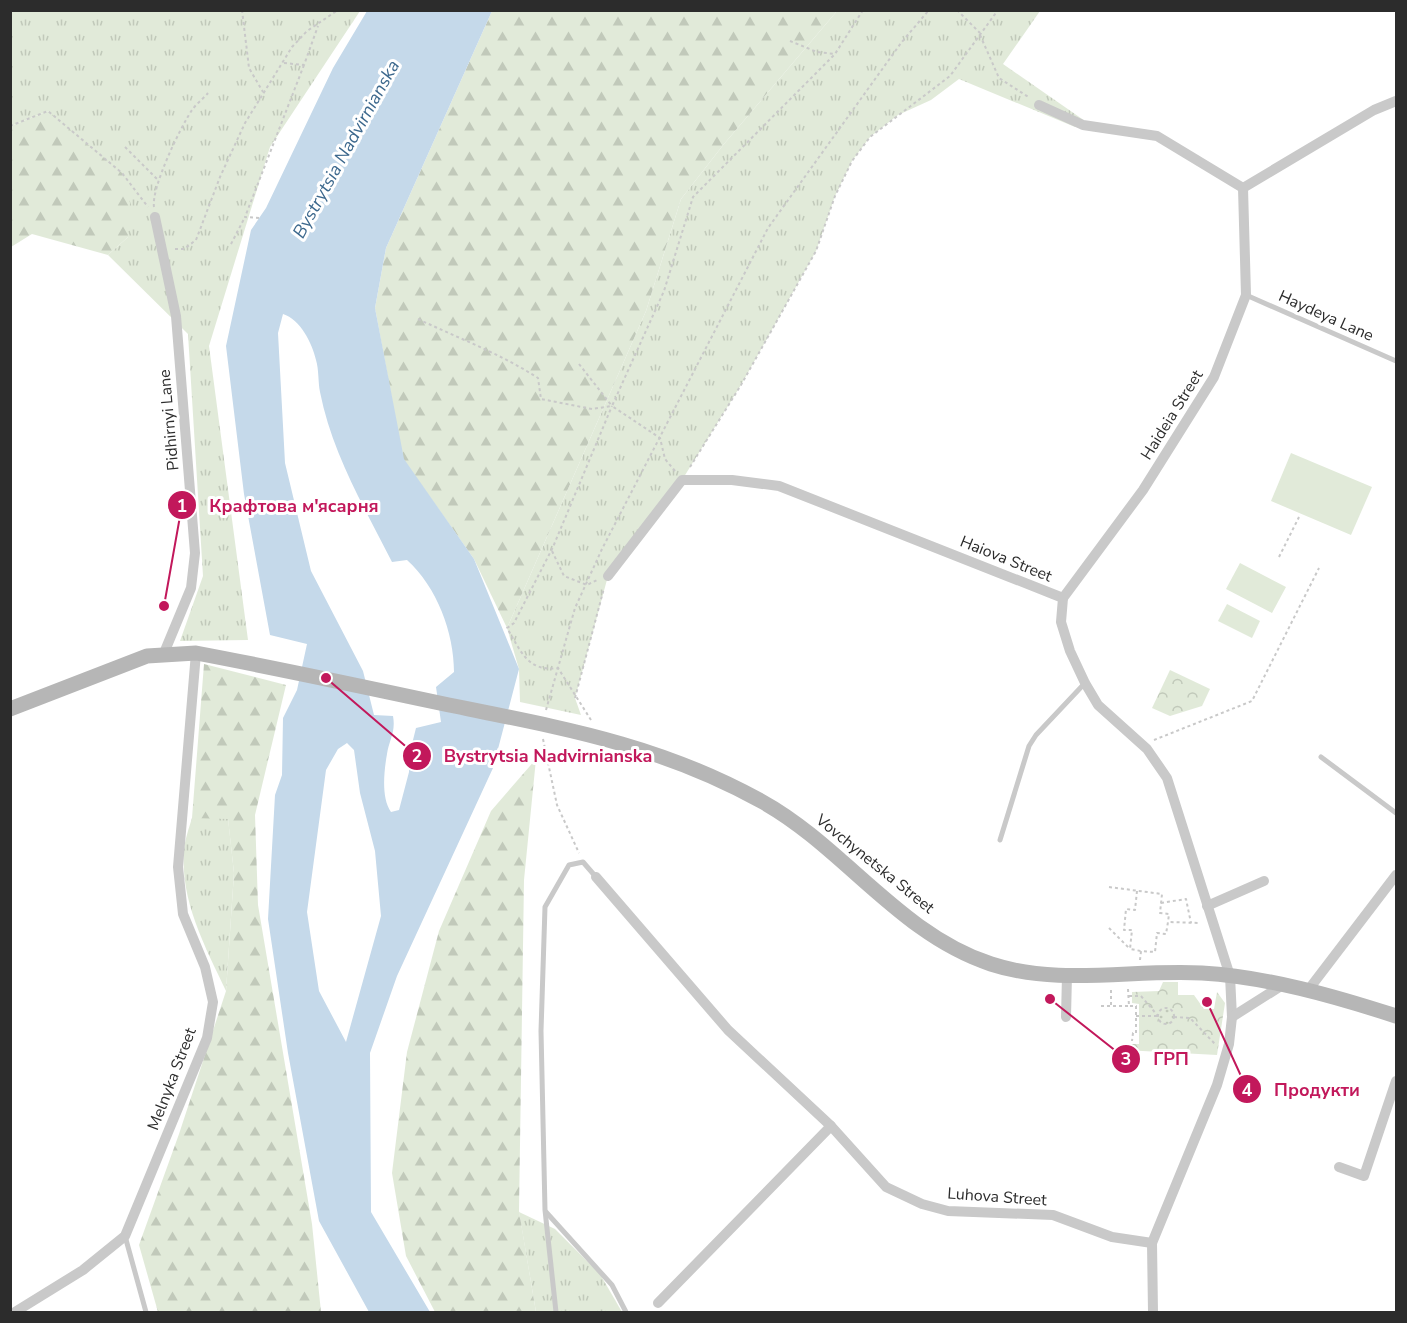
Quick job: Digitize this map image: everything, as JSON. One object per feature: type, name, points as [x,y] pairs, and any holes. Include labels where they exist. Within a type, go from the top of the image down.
[{"type":"street","points":[[1039,105],[1083,125],[1157,136],[1243,188],[1374,110],[1396,101]]},
{"type":"street","name":"Haideia Street","points":[[1063,598],[1143,490],[1214,377],[1246,295],[1243,188]]},
{"type":"street","name":"Pidhirnyi Lane","points":[[155,217],[176,316],[195,553],[191,588],[164,653]]},
{"type":"street","points":[[608,576],[682,480]]},
{"type":"street","name":"Haiova Street","points":[[682,480],[732,480],[779,486],[1063,598],[1061,622],[1070,651],[1085,683],[1098,705],[1147,749],[1167,778],[1230,976],[1232,1017],[1226,1056],[1217,1085],[1152,1243]]},
{"type":"street","name":"Vovchynetska Street","points":[[10,709],[130,662],[164,653],[196,653],[588,734],[661,754],[763,802],[823,844],[907,917],[964,953],[992,964],[1025,971],[1067,975],[1201,973],[1230,976],[1309,989],[1396,1016]]},
{"type":"street","name":"Melnyka Street","points":[[15,1312],[83,1270],[124,1236],[207,1038],[213,1002],[205,967],[183,914],[178,867],[196,653]]},
{"type":"street","points":[[1309,989],[1396,875]]},
{"type":"street","name":"Luhova Street","points":[[596,877],[728,1030],[831,1126],[886,1186],[922,1204],[948,1211],[1053,1215],[1112,1237],[1152,1243]]},
{"type":"street","points":[[1207,906],[1264,882]]},
{"type":"street","points":[[1066,1017],[1067,975]]},
{"type":"street","points":[[1232,1017],[1281,986]]},
{"type":"street","points":[[1339,1167],[1364,1176],[1396,1081]]},
{"type":"street","points":[[658,1303],[831,1126]]},
{"type":"street","points":[[1152,1243],[1153,1312]]},
{"type":"lane","name":"Haydeya Lane","points":[[1246,295],[1396,361]]},
{"type":"lane","points":[[1000,840],[1029,746],[1085,683]]},
{"type":"lane","points":[[1321,758],[1396,813]]},
{"type":"lane","points":[[556,1312],[545,1210],[541,1031],[545,907],[569,865],[583,862],[596,877]]},
{"type":"lane","points":[[545,1210],[612,1285],[626,1312]]},
{"type":"lane","points":[[124,1236],[146,1312]]},
{"type":"path","points":[[242,10],[249,68],[263,92]]},
{"type":"path","points":[[163,250],[184,249],[196,240],[220,177],[263,92],[284,63],[292,47],[307,32],[338,10]]},
{"type":"path","points":[[558,668],[547,670],[527,662],[507,628],[514,623],[552,550],[612,406],[664,291],[693,197],[835,54],[863,10]]},
{"type":"path","points":[[544,719],[550,689],[574,608],[587,585],[602,549],[768,228],[901,44],[929,10]]},
{"type":"path","points":[[957,10],[980,34],[999,78],[1039,105]]},
{"type":"path","points":[[579,364],[612,406],[660,438],[665,459],[682,480],[741,385],[811,260],[834,196],[852,161],[870,137],[950,76],[996,11]]},
{"type":"path","points":[[231,244],[245,217],[318,26]]},
{"type":"path","points":[[790,42],[835,54]]},
{"type":"path","points":[[284,63],[304,65]]},
{"type":"path","points":[[155,217],[152,199],[158,180],[192,110],[208,93]]},
{"type":"path","points":[[10,126],[48,111],[122,173],[155,217]]},
{"type":"path","points":[[124,147],[158,180]]},
{"type":"path","points":[[245,217],[259,218]]},
{"type":"path","points":[[418,319],[492,355],[507,358],[538,378],[542,399],[592,410],[612,406]]},
{"type":"path","points":[[1279,557],[1299,517]]},
{"type":"path","points":[[552,550],[564,576],[587,585]]},
{"type":"path","points":[[1147,749],[1156,738],[1252,701],[1319,568]]},
{"type":"path","points":[[575,698],[608,576]]},
{"type":"path","points":[[543,737],[556,805],[583,862]]},
{"type":"path","points":[[1109,887],[1162,894],[1160,913],[1168,914],[1166,934],[1157,933],[1155,952],[1130,949],[1109,928]]},
{"type":"path","points":[[1130,949],[1132,930],[1124,930],[1126,909],[1135,910],[1137,891]]},
{"type":"path","points":[[1161,903],[1186,899],[1191,923]]},
{"type":"path","points":[[1168,922],[1212,924]]},
{"type":"path","points":[[1140,975],[1141,951]]},
{"type":"path","points":[[1117,975],[1129,996],[1129,1006]]},
{"type":"path","points":[[1112,1006],[1117,975]]},
{"type":"path","points":[[1129,996],[1141,996],[1164,1024],[1170,1023],[1174,1017]]},
{"type":"path","points":[[1101,1006],[1136,1006],[1136,1033],[1133,1033],[1132,1041]]},
{"type":"path","points":[[1158,1016],[1162,1010],[1167,1008],[1171,1010],[1174,1017]]},
{"type":"path","points":[[1136,1016],[1158,1016]]},
{"type":"path","points":[[1174,1017],[1190,1018],[1226,1056]]},
{"type":"green space","points":[[11,11],[360,11],[270,147],[209,346],[248,640],[180,641],[203,576],[188,334],[108,255],[128,237],[48,111],[11,126]]},
{"type":"green space","points":[[492,11],[837,11],[724,144],[681,199],[646,311],[507,628],[474,559],[403,459],[375,308],[386,248]]},
{"type":"green space","points":[[837,11],[1040,11],[1003,64],[1085,121],[1075,127],[959,79],[931,100],[898,115],[870,137],[852,161],[835,196],[816,251],[741,385],[682,480],[608,576],[575,698],[581,715],[520,702],[519,669],[507,628],[646,311],[681,199],[724,144]]},
{"type":"green space","points":[[48,111],[122,173],[130,203],[128,237],[108,255],[32,234],[11,247],[11,126]]},
{"type":"green space","points":[[1291,453],[1372,487],[1351,535],[1271,501]]},
{"type":"green space","points":[[1240,563],[1286,587],[1272,613],[1226,589]]},
{"type":"green space","points":[[1227,604],[1260,621],[1252,638],[1218,621]]},
{"type":"green space","points":[[204,664],[286,685],[255,815],[258,905],[312,1224],[321,1312],[158,1312],[139,1245],[179,1134],[226,991],[234,873],[228,819],[192,818]]},
{"type":"green space","points":[[1170,670],[1210,689],[1202,706],[1170,716],[1152,708]]},
{"type":"green space","points":[[536,759],[524,880],[519,1211],[536,1312],[435,1312],[406,1256],[392,1173],[407,1052],[439,931],[491,811]]},
{"type":"green space","points":[[192,818],[228,818],[234,873],[226,991],[196,923],[186,887],[184,850]]},
{"type":"green space","points":[[1163,982],[1178,982],[1178,995],[1194,995],[1204,1009],[1214,1009],[1217,992],[1225,1003],[1217,1055],[1124,1050],[1124,1044],[1139,1044],[1139,1004],[1132,1003],[1132,992],[1159,991]]},
{"type":"green space","points":[[1166,1008],[1174,1016],[1166,1024],[1158,1016]]},
{"type":"green space","points":[[519,1212],[555,1229],[600,1274],[622,1312],[536,1312]]},
{"type":"water","points":[[367,11],[492,11],[386,248],[375,308],[404,459],[474,559],[519,669],[493,768],[397,976],[370,1053],[371,1212],[430,1312],[369,1312],[319,1221],[288,1053],[268,919],[275,795],[282,775],[283,718],[297,690],[307,644],[270,635],[244,494],[226,346],[251,230],[266,208],[333,68]],"holes":[[[283,314],[300,326],[312,346],[325,415],[332,437],[371,521],[392,562],[407,560],[427,583],[442,612],[451,642],[454,672],[436,687],[441,722],[416,728],[410,752],[409,772],[399,810],[391,812],[384,784],[387,754],[394,727],[393,716],[374,715],[363,671],[311,571],[285,463],[278,333]],[[347,743],[354,750],[360,793],[375,851],[381,916],[346,1042],[319,991],[307,912],[326,770],[338,749]]]},
{"type":"place","name":"Крафтова м'ясарня","points":[[164,606]]},
{"type":"place","name":"Bystrytsia Nadvirnianska","points":[[326,678]]},
{"type":"place","name":"ГРП","points":[[1050,999]]},
{"type":"place","name":"Продукти","points":[[1207,1002]]}]
